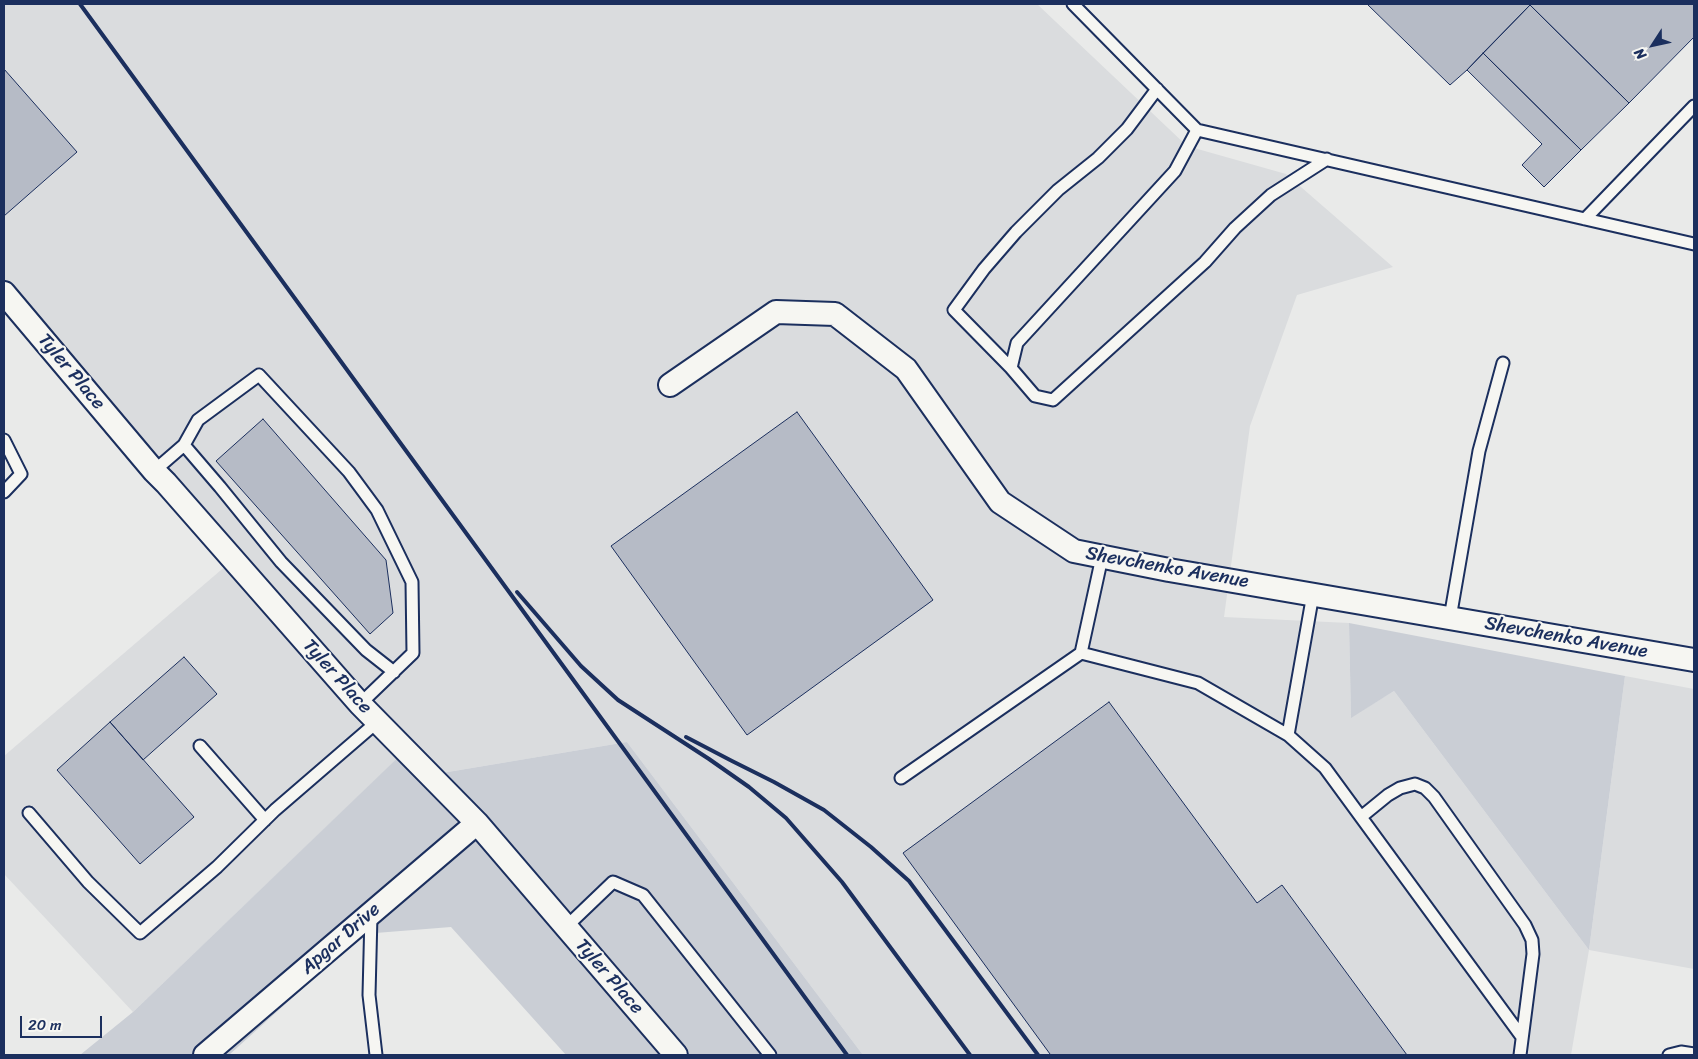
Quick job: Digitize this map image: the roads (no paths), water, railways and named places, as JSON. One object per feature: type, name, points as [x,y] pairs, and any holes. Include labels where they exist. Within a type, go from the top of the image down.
[{"type":"street","name":"Tyler Place","points":[[4,293],[154,470],[360,704],[477,823],[676,1055]]},
{"type":"street","name":"Shevchenko Avenue","points":[[670,385],[776,312],[835,314],[906,369],[1000,502],[1074,551],[1694,660]]},
{"type":"street","name":"Apgar Drive","points":[[205,1055],[477,823]]},
{"type":"lane","points":[[1073,4],[1197,130],[1694,244]]},
{"type":"lane","points":[[1157,89],[1128,129],[1098,158],[1058,190],[1016,232],[984,269],[954,310],[1011,368],[1035,396],[1052,400],[1205,262],[1236,228],[1272,195],[1327,159]]},
{"type":"lane","points":[[1585,219],[1694,106]]},
{"type":"lane","points":[[1011,368],[1017,343],[1175,171],[1197,130]]},
{"type":"lane","points":[[1450,618],[1479,451],[1503,363]]},
{"type":"lane","points":[[154,470],[184,446],[198,420],[259,375],[349,472],[378,510],[412,582],[413,653],[360,704]]},
{"type":"lane","points":[[4,440],[21,474],[4,492]]},
{"type":"lane","points":[[184,446],[220,486],[281,562],[366,650],[394,672]]},
{"type":"lane","points":[[901,778],[1081,653],[1102,556]]},
{"type":"lane","points":[[1288,735],[1313,594]]},
{"type":"lane","points":[[1081,653],[1198,683],[1288,735],[1325,768],[1522,1037]]},
{"type":"lane","points":[[29,813],[88,882],[140,933],[216,868],[265,820],[377,722]]},
{"type":"lane","points":[[200,746],[265,820]]},
{"type":"lane","points":[[1361,817],[1388,795],[1400,788],[1414,784],[1425,788],[1434,797],[1525,926],[1532,940],[1533,954],[1520,1055]]},
{"type":"lane","points":[[566,927],[613,882],[643,894],[770,1055]]},
{"type":"lane","points":[[371,913],[369,995],[376,1055]]},
{"type":"lane","points":[[1669,1055],[1681,1052],[1694,1054]]},
{"type":"railway","points":[[80,4],[847,1055]]},
{"type":"railway","points":[[517,592],[581,666],[618,700],[749,787],[786,818],[842,882],[970,1055]]},
{"type":"railway","points":[[686,737],[824,810],[871,847],[909,881],[1038,1055]]}]
